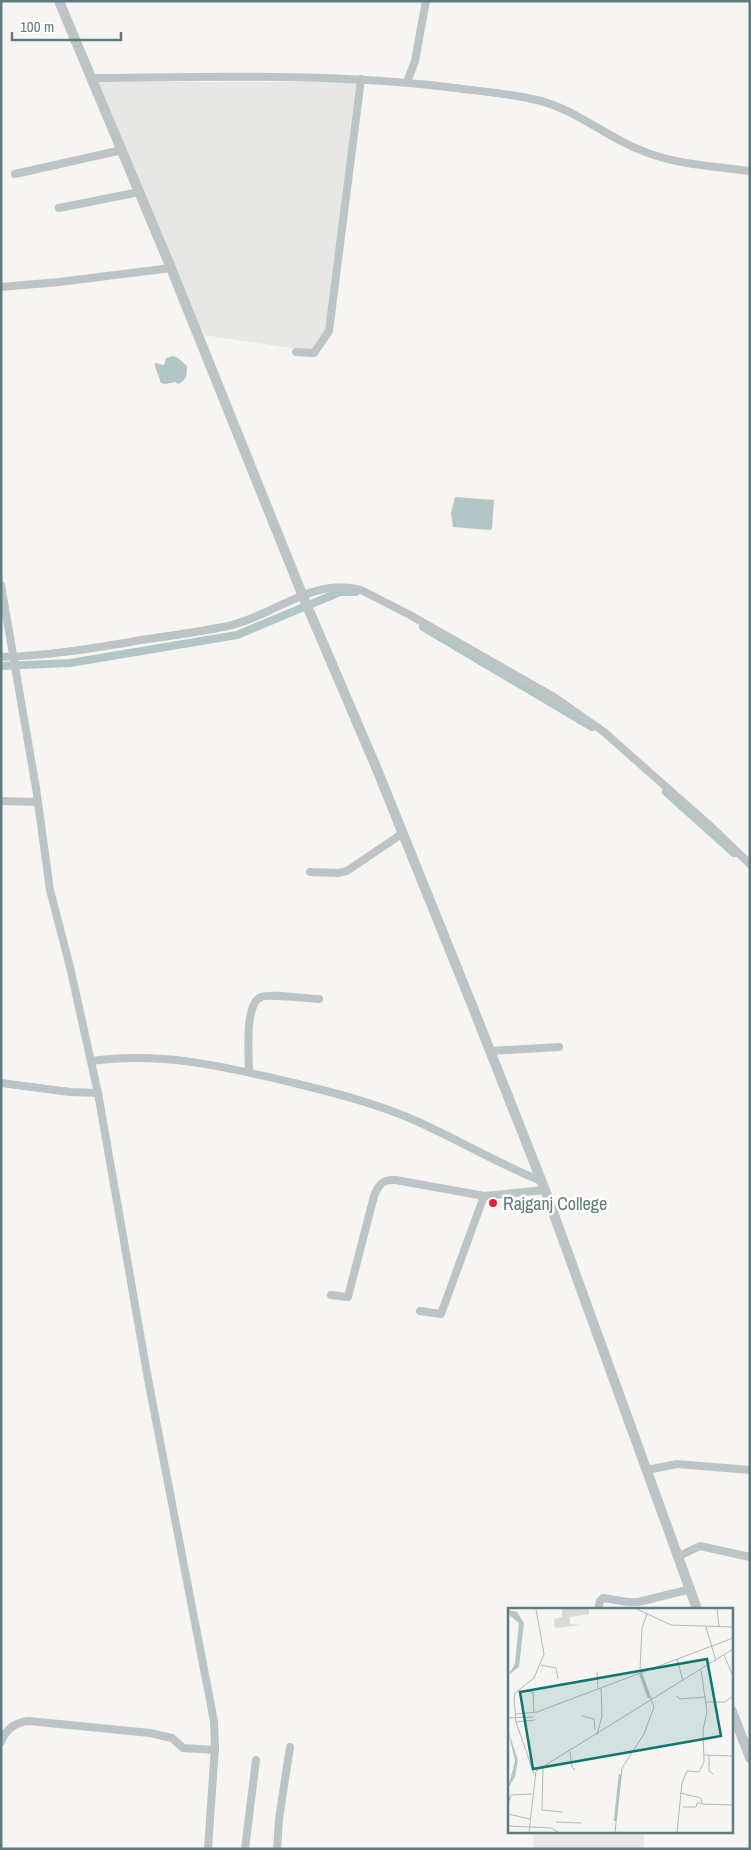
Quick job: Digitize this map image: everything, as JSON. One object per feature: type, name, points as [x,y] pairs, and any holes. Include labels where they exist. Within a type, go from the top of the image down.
[{"type":"street","points":[[59,1],[122,150],[305,601],[403,833],[490,1051],[543,1185],[697,1608]]},
{"type":"street","points":[[407,82],[415,60],[426,1]]},
{"type":"street","points":[[92,78],[294,76],[407,82],[500,93],[537,100],[572,112],[626,144],[648,153],[691,165],[750,171]]},
{"type":"street","points":[[296,352],[314,353],[329,331],[360,80]]},
{"type":"street","points":[[15,174],[122,150]]},
{"type":"street","points":[[60,208],[139,192]]},
{"type":"street","points":[[1,287],[59,282],[170,268]]},
{"type":"street","points":[[1,585],[16,663],[50,890],[70,967],[98,1093],[146,1370],[214,1721],[215,1750],[208,1849]]},
{"type":"street","points":[[1,657],[16,663],[70,652],[229,626],[278,607],[305,601],[344,586],[361,590],[410,615],[554,697],[604,732],[695,812],[750,864]]},
{"type":"street","points":[[1,801],[38,802]]},
{"type":"street","points":[[310,872],[338,873],[347,871],[403,833]]},
{"type":"street","points":[[249,1072],[250,1016],[256,1000],[261,997],[270,996],[319,999]]},
{"type":"street","points":[[490,1051],[559,1048]]},
{"type":"street","points":[[91,1061],[112,1059],[177,1059],[249,1072],[364,1101],[415,1120],[543,1185]]},
{"type":"street","points":[[1,1083],[70,1092],[98,1093]]},
{"type":"street","points":[[331,1295],[348,1297],[374,1196],[381,1183],[396,1180],[484,1196],[543,1185]]},
{"type":"street","points":[[420,1311],[441,1314],[484,1196]]},
{"type":"street","points":[[647,1470],[677,1464],[750,1470]]},
{"type":"street","points":[[679,1556],[700,1546],[750,1557]]},
{"type":"street","points":[[598,1608],[603,1598],[638,1602],[691,1589]]},
{"type":"street","points":[[734,1716],[748,1751]]},
{"type":"street","points":[[1,1742],[4,1734],[10,1728],[19,1723],[29,1721],[150,1733],[172,1738],[183,1748],[215,1750]]},
{"type":"street","points":[[277,1849],[279,1819],[290,1747]]},
{"type":"street","points":[[245,1849],[256,1760]]},
{"type":"shaded area","points":[[98,82],[356,82],[326,331],[312,351],[203,335]]},
{"type":"shaded area","points":[[173,356],[187,366],[186,377],[178,384],[175,382],[161,383],[155,363],[164,365],[166,358]]},
{"type":"shaded area","points":[[455,497],[494,500],[492,529],[453,527],[451,513]]},
{"type":"shaded area","points":[[534,1832],[644,1832],[644,1848],[533,1849]]},
{"type":"waterway","points":[[1,666],[70,663],[237,635],[340,592],[356,592]]},
{"type":"waterway","points":[[423,627],[592,727]]},
{"type":"waterway","points":[[666,792],[734,853]]},
{"type":"place","name":"Rajganj College","points":[[493,1203]]}]
